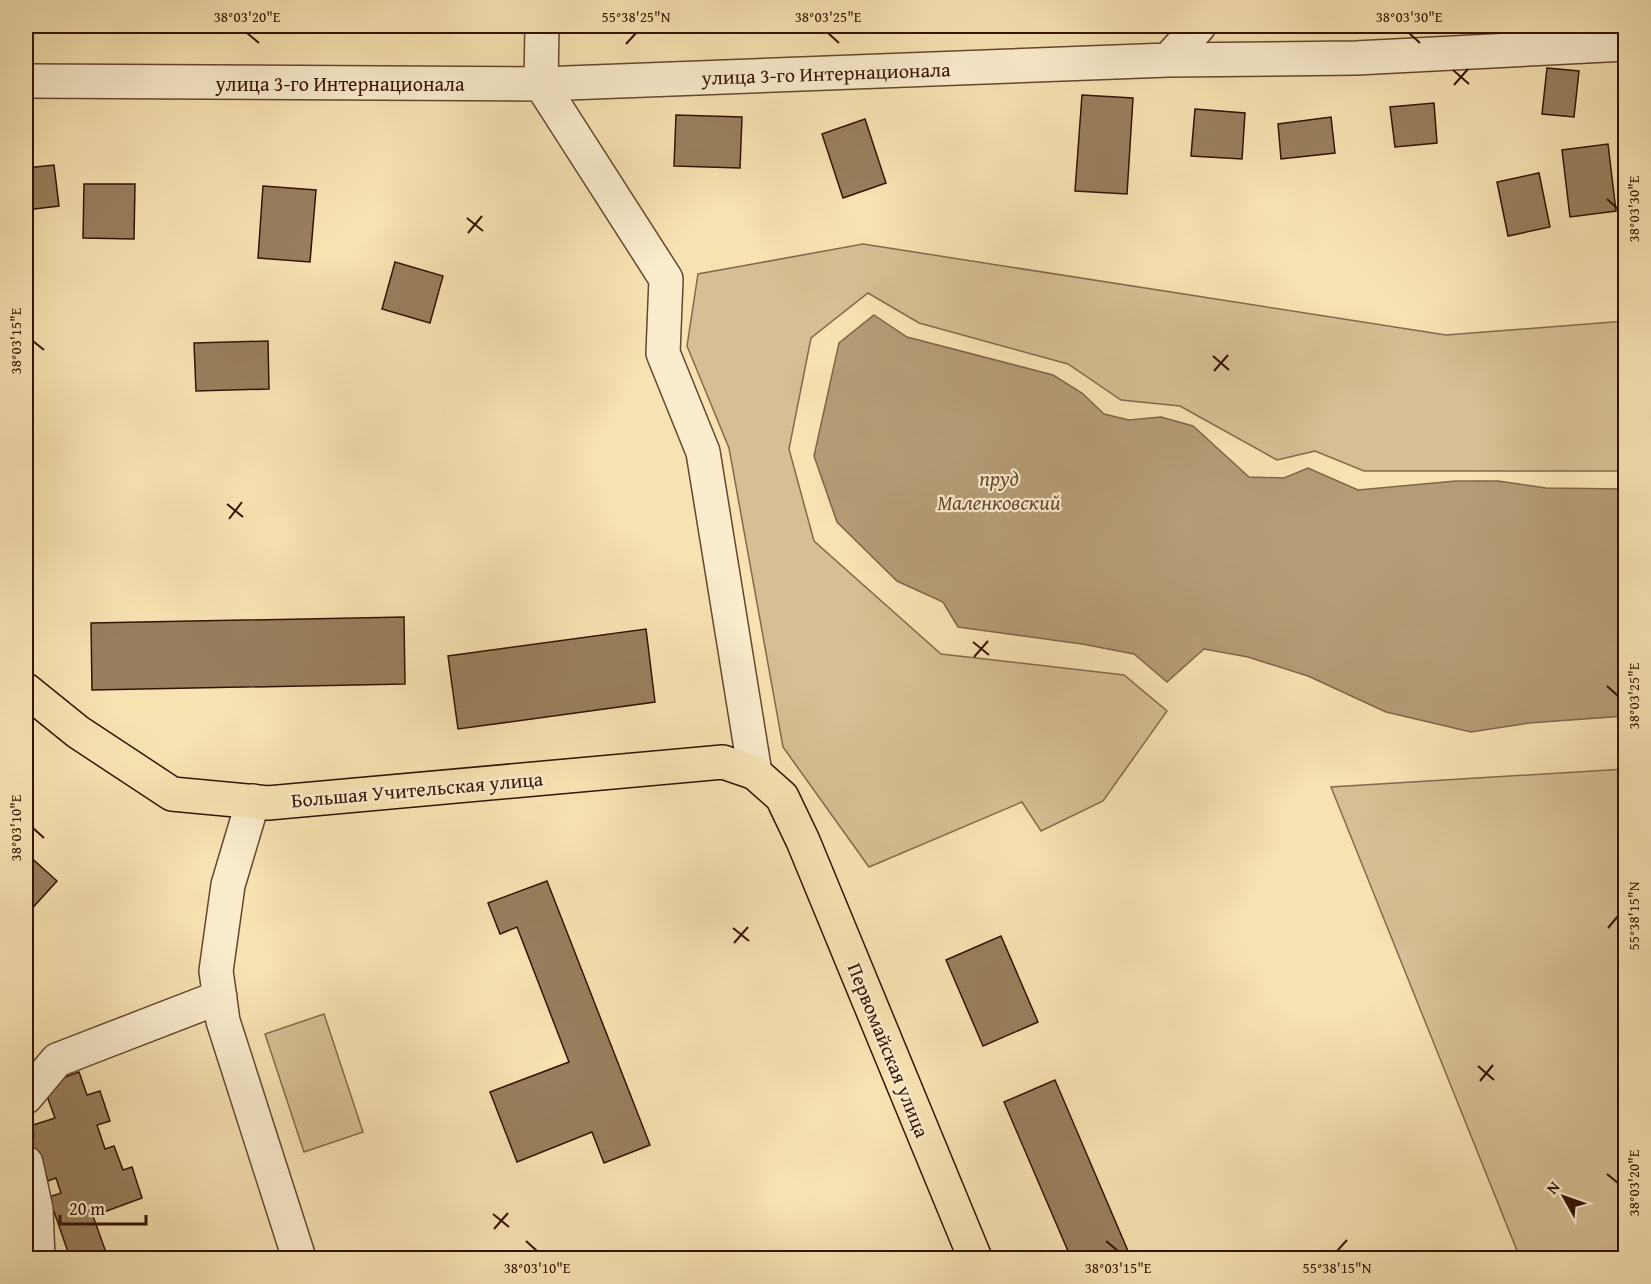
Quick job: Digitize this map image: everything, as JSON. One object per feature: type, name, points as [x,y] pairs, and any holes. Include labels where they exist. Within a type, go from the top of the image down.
[{"type":"main road","name":"Большая Учительская улица","points":[[26,690],[78,732],[172,794],[268,803],[723,762],[755,773],[782,797],[803,841]]},
{"type":"main road","name":"Первомайская улица","points":[[803,841],[975,1258]]},
{"type":"street","points":[[542,26],[541,84],[666,279],[663,353],[703,452],[755,773]]},
{"type":"street","points":[[1168,60],[1199,26]]},
{"type":"street","name":"улица 3-го Интернационала","points":[[26,81],[541,84],[1168,60],[1356,58],[1626,44]]},
{"type":"street","points":[[253,801],[228,885],[216,971],[223,1021],[299,1258]]},
{"type":"street","points":[[26,1097],[57,1060],[220,997]]},
{"type":"street","points":[[26,1163],[36,1209],[38,1258]]},
{"type":"shaded area","points":[[863,244],[1446,335],[1625,321],[1625,471],[1364,471],[1315,451],[1277,460],[1180,406],[1121,400],[1068,364],[919,323],[868,293],[811,338],[789,449],[814,541],[941,654],[1124,675],[1167,711],[1103,801],[1041,831],[1022,802],[869,867],[783,747],[729,448],[687,346],[698,274]]},
{"type":"shaded area","points":[[1625,769],[1625,1258],[1520,1258],[1331,787]]},
{"type":"shaded area","points":[[324,1014],[363,1132],[304,1152],[265,1034]]},
{"type":"water","name":"пруд Маленковский","points":[[874,315],[907,337],[1053,375],[1082,393],[1104,414],[1129,420],[1161,417],[1193,426],[1249,477],[1284,478],[1308,468],[1358,490],[1456,481],[1498,481],[1546,488],[1625,489],[1625,716],[1529,723],[1471,732],[1386,712],[1308,676],[1248,657],[1204,649],[1167,682],[1134,654],[1082,644],[958,627],[943,602],[897,581],[837,522],[814,456],[839,343]]},
{"type":"building","points":[[1547,68],[1579,71],[1574,117],[1542,114]]},
{"type":"building","points":[[1082,95],[1133,98],[1127,194],[1075,191]]},
{"type":"building","points":[[1434,103],[1437,143],[1395,147],[1390,107]]},
{"type":"building","points":[[1195,109],[1245,113],[1242,159],[1191,156]]},
{"type":"building","points":[[676,115],[742,117],[740,168],[674,166]]},
{"type":"building","points":[[1331,117],[1335,153],[1281,159],[1278,124]]},
{"type":"building","points":[[865,119],[886,183],[843,198],[822,134]]},
{"type":"building","points":[[1608,144],[1616,211],[1570,217],[1562,150]]},
{"type":"building","points":[[54,165],[59,206],[26,210],[26,168]]},
{"type":"building","points":[[1539,173],[1550,227],[1508,236],[1497,182]]},
{"type":"building","points":[[84,184],[135,184],[134,239],[83,238]]},
{"type":"building","points":[[263,186],[316,190],[310,262],[258,258]]},
{"type":"building","points":[[395,262],[443,276],[430,323],[382,309]]},
{"type":"building","points":[[268,341],[269,389],[196,391],[194,343]]},
{"type":"building","points":[[404,617],[405,684],[92,690],[91,623]]},
{"type":"building","points":[[646,629],[655,702],[458,729],[448,656]]},
{"type":"building","points":[[26,853],[57,881],[26,915]]},
{"type":"building","points":[[547,881],[650,1145],[604,1163],[592,1132],[517,1162],[490,1092],[569,1062],[517,927],[500,934],[488,903]]},
{"type":"building","points":[[1001,936],[1038,1022],[983,1046],[946,960]]},
{"type":"building","points":[[79,1072],[87,1095],[100,1091],[110,1121],[97,1125],[105,1149],[114,1146],[123,1170],[132,1167],[142,1198],[93,1216],[108,1258],[70,1258],[49,1197],[61,1193],[56,1178],[48,1181],[42,1162],[26,1152],[26,1138],[34,1136],[30,1126],[55,1118],[43,1085]]},
{"type":"building","points":[[1055,1080],[1131,1258],[1071,1258],[1004,1102]]}]
